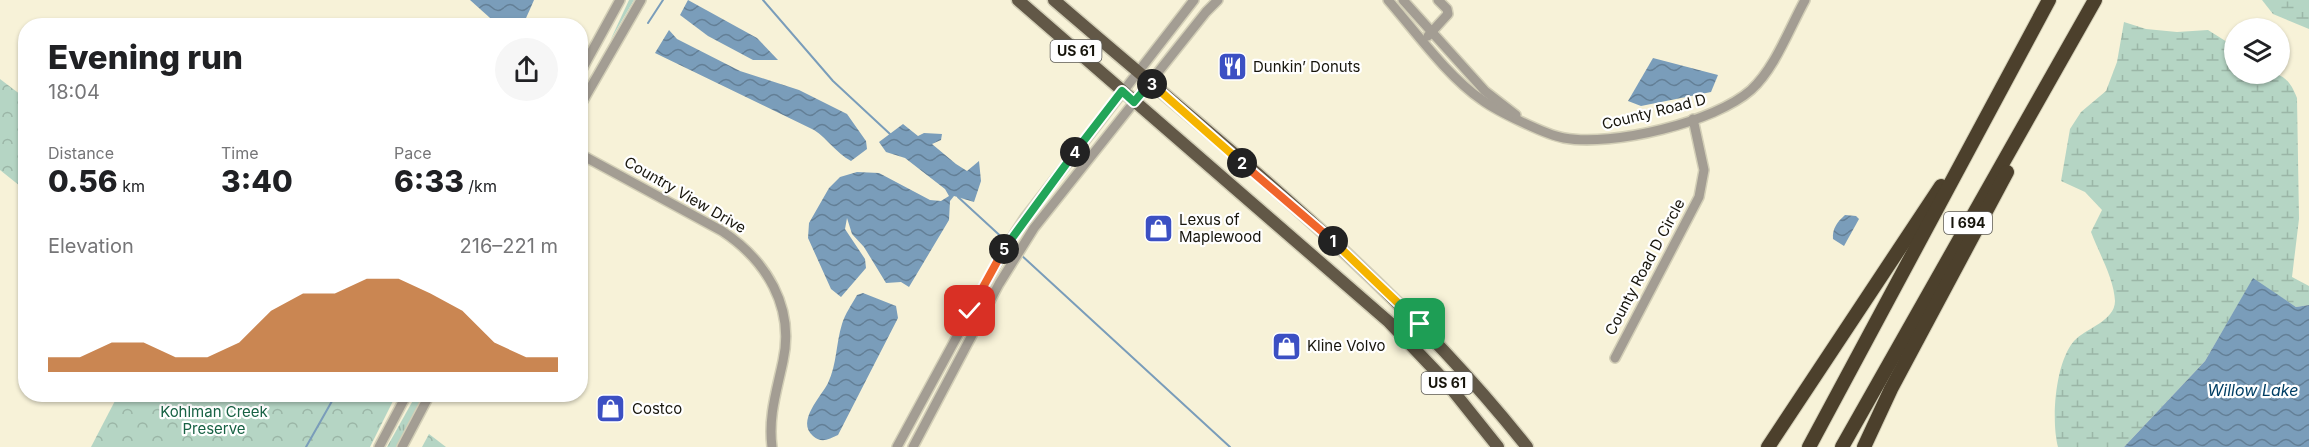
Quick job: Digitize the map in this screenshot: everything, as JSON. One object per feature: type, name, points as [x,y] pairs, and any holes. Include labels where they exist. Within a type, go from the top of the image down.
[{"type":"highway","name":"I 694","points":[[1809,447],[2049,0]]},
{"type":"highway","name":"I 694","points":[[1842,447],[2095,0]]},
{"type":"highway","points":[[1864,447],[1897,379],[2095,0]]},
{"type":"highway","points":[[1768,447],[1922,214],[1963,159]]},
{"type":"main road","name":"US 61","points":[[1018,0],[1389,322],[1446,382],[1498,447]]},
{"type":"main road","name":"US 61","points":[[1054,0],[1386,289],[1450,356],[1527,447]]},
{"type":"street","points":[[588,58],[620,0]]},
{"type":"street","points":[[588,92],[641,0]]},
{"type":"street","points":[[897,447],[1004,250],[1024,219],[1194,0]]},
{"type":"street","points":[[913,447],[1014,258],[1044,214],[1218,0]]},
{"type":"street","points":[[1388,0],[1480,99],[1502,114],[1528,123]]},
{"type":"street","points":[[1403,0],[1485,91],[1528,123]]},
{"type":"street","points":[[1424,40],[1448,14],[1447,9],[1438,0]]},
{"type":"street","name":"County Road D","points":[[1528,123],[1563,138],[1598,141],[1712,114],[1734,103],[1753,88],[1768,68],[1805,0]]},
{"type":"street","name":"County Road D Circle","points":[[1615,358],[1699,197],[1704,170],[1693,119]]},
{"type":"street","name":"Country View Drive","points":[[588,158],[722,231],[738,242],[765,270],[775,287],[786,333],[784,358],[771,414],[772,447]]},
{"type":"street","points":[[379,447],[404,402]]},
{"type":"street","points":[[402,447],[426,402]]},
{"type":"green space","points":[[629,0],[634,0],[610,41]]},
{"type":"green space","points":[[2262,0],[2309,0],[2309,29],[2290,21],[2290,18],[2273,14]]},
{"type":"green space","points":[[2124,22],[2146,29],[2177,32],[2208,30],[2224,40],[2224,84],[2289,84],[2292,87],[2297,98],[2299,219],[2292,277],[2309,286],[2309,305],[2296,307],[2253,279],[2205,361],[2124,447],[2058,447],[2055,407],[2062,363],[2074,341],[2105,319],[2114,308],[2115,301],[2109,275],[2091,232],[2102,210],[2085,192],[2061,181],[2070,129],[2081,112],[2106,91],[2117,62]]},
{"type":"green space","points":[[0,79],[18,93],[18,184],[0,170]]},
{"type":"green space","name":"Kohlman Creek Preserve","points":[[114,402],[392,402],[370,447],[91,447]]},
{"type":"green space","points":[[412,402],[422,402],[399,447],[387,447]]},
{"type":"green space","points":[[429,434],[446,447],[422,447]]},
{"type":"water","points":[[470,0],[534,0],[526,18],[490,18]]},
{"type":"water","points":[[688,0],[757,38],[778,60],[753,60],[708,36],[680,15]]},
{"type":"water","points":[[669,30],[677,39],[740,71],[799,90],[847,114],[866,141],[867,149],[851,161],[814,130],[655,53]]},
{"type":"water","points":[[1653,58],[1718,75],[1711,92],[1641,106],[1628,101]]},
{"type":"water","points":[[903,124],[918,136],[924,133],[942,134],[941,140],[932,144],[967,171],[979,161],[981,181],[974,202],[954,196],[950,201],[949,220],[909,287],[901,282],[886,283],[864,247],[852,234],[847,218],[845,229],[865,259],[866,268],[841,297],[831,289],[808,238],[809,223],[829,188],[840,177],[857,172],[879,173],[930,200],[941,201],[949,196],[945,189],[905,158],[886,152],[879,142]]},
{"type":"water","points":[[1845,215],[1856,216],[1859,219],[1844,246],[1833,239],[1833,232]]},
{"type":"water","name":"Willow Lake","points":[[2253,278],[2296,307],[2309,305],[2309,447],[2124,447],[2205,361]]},
{"type":"water","points":[[863,293],[896,306],[898,318],[838,435],[819,440],[808,430],[808,416],[831,376],[845,317],[857,295]]},
{"type":"waterway","points":[[648,23],[663,0]]},
{"type":"waterway","points":[[763,0],[833,81],[890,134]]},
{"type":"waterway","points":[[958,197],[1007,242]]},
{"type":"waterway","points":[[1020,254],[1230,447]]},
{"type":"waterway","points":[[306,447],[331,402]]},
{"type":"place","name":"Dunkin’ Donuts","points":[[1232,67]]},
{"type":"place","name":"Lexus of Maplewood","points":[[1158,229]]},
{"type":"place","name":"Kline Volvo","points":[[1286,346]]},
{"type":"place","name":"Costco","points":[[611,409]]},
{"type":"route","points":[[970,311],[1024,219],[1122,91],[1134,102],[1150,83],[1347,253],[1420,324]]}]
